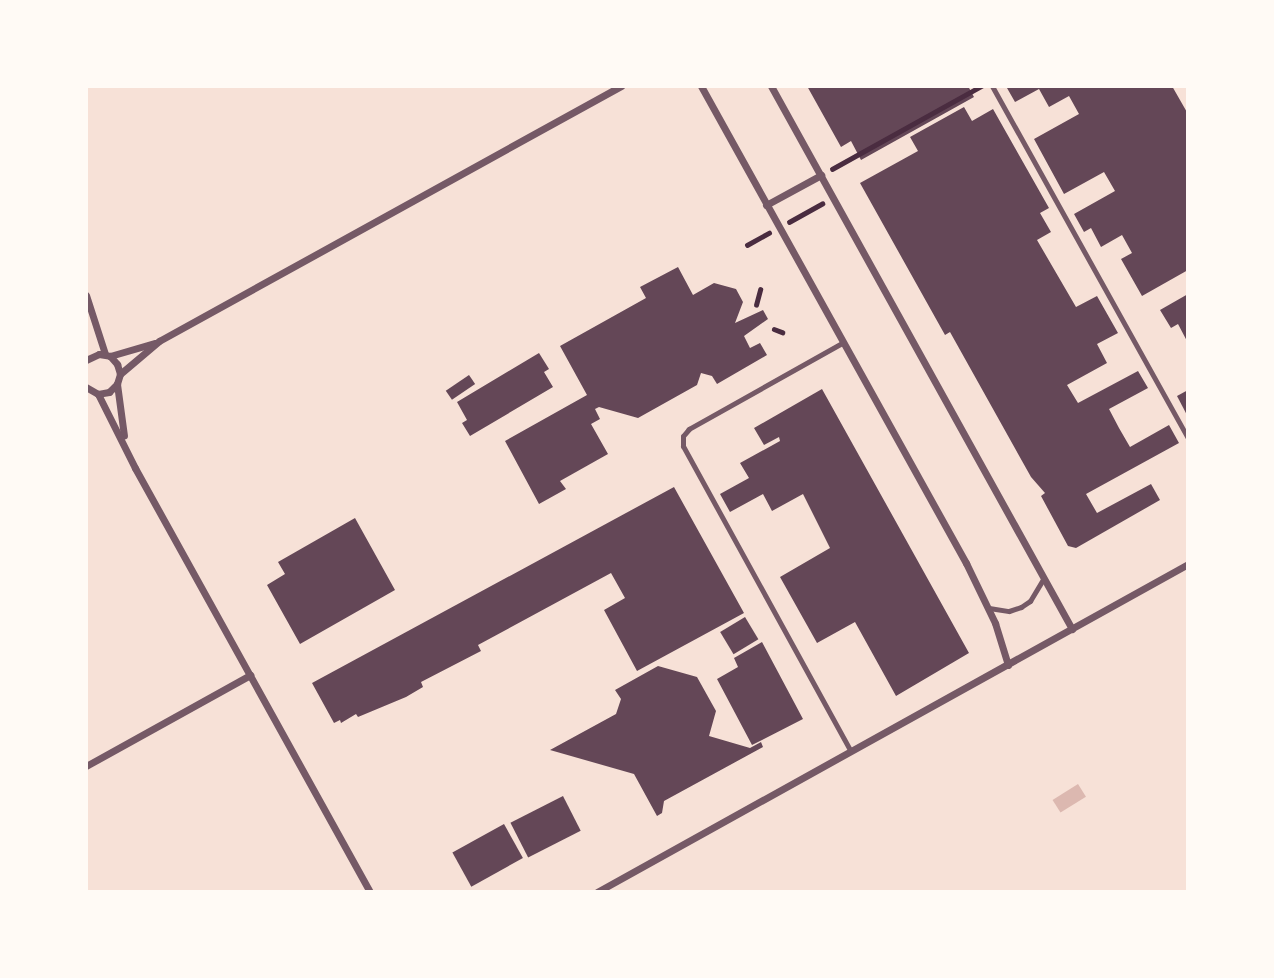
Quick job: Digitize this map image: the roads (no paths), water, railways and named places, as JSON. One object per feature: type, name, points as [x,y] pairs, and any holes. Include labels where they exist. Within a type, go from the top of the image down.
[{"type":"street","points":[[125,443],[117,384],[120,374],[159,341],[621,86]]},
{"type":"street","points":[[701,86],[989,608],[1008,665]]},
{"type":"street","points":[[771,86],[1072,629]]},
{"type":"street","points":[[765,205],[821,175]]},
{"type":"street","points":[[86,295],[107,355],[117,364],[120,374]]},
{"type":"street","points":[[86,360],[94,355],[107,355],[159,341]]},
{"type":"street","points":[[87,389],[98,394],[109,392],[117,384]]},
{"type":"street","points":[[98,394],[370,892]]},
{"type":"street","points":[[597,892],[1188,564]]},
{"type":"street","points":[[86,766],[250,675]]},
{"type":"lane","points":[[992,86],[1188,438]]},
{"type":"lane","points":[[842,343],[689,429],[683,436],[683,446],[851,751]]},
{"type":"lane","points":[[989,608],[1009,611],[1021,607],[1030,601],[1044,578]]}]
